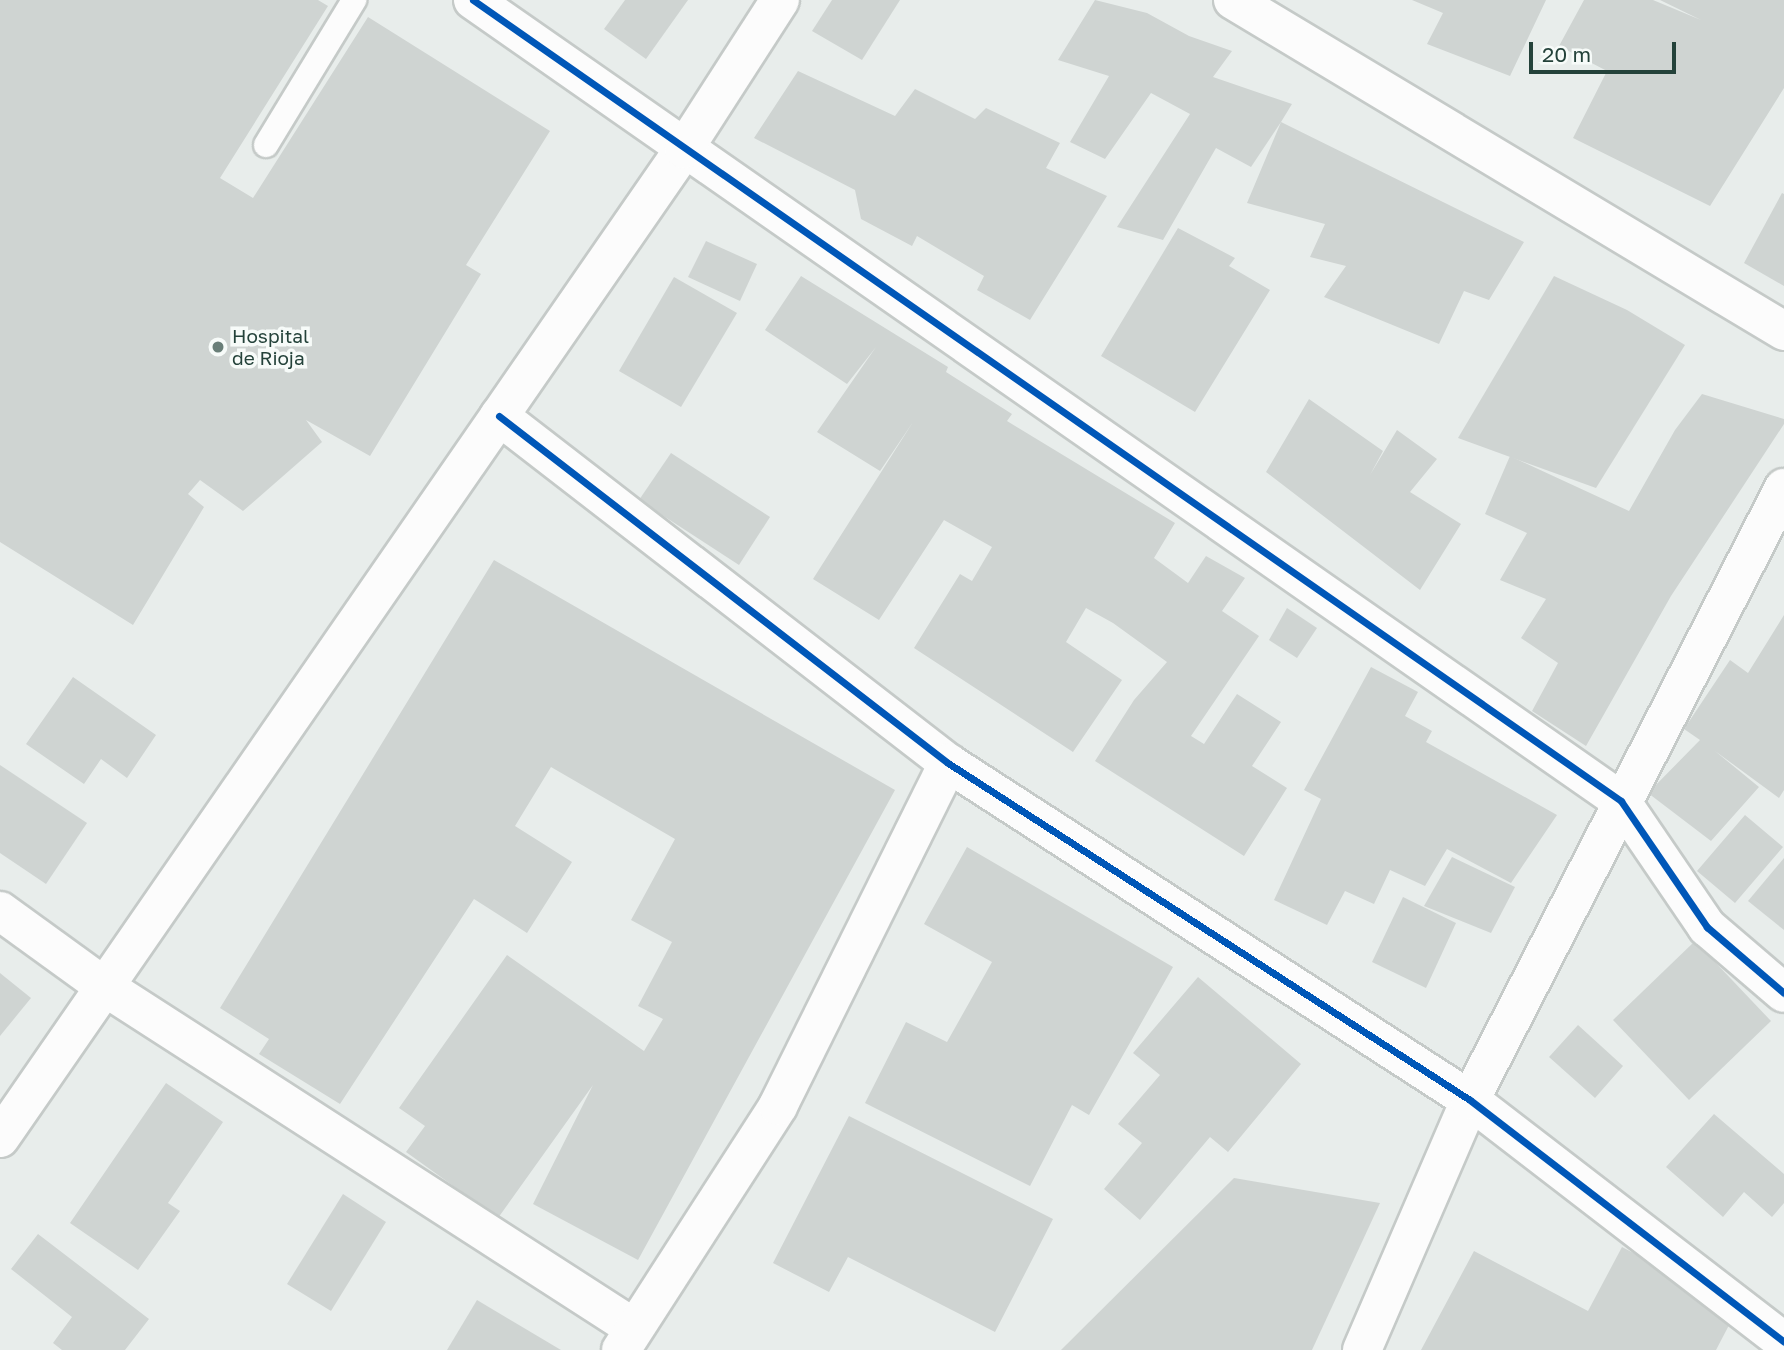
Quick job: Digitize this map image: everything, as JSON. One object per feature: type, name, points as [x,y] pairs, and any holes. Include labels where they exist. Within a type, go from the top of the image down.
[{"type":"street","points":[[473,0],[1621,801],[1707,928],[1784,993]]},
{"type":"street","points":[[0,1138],[684,149],[780,0]]},
{"type":"street","points":[[1233,0],[1784,331]]},
{"type":"street","points":[[499,416],[948,763],[1470,1100],[1784,1342]]},
{"type":"street","points":[[1362,1350],[1470,1100],[1621,801],[1784,488]]},
{"type":"street","points":[[0,911],[105,987],[628,1339],[778,1106],[948,763]]},
{"type":"lane","points":[[266,145],[354,0]]},
{"type":"building","name":"Hospital de Rioja","points":[[0,0],[318,0],[328,6],[220,178],[253,198],[368,17],[550,131],[466,265],[481,274],[370,456],[306,420],[322,442],[243,511],[200,480],[188,494],[204,507],[133,625],[0,542]]},
{"type":"building","points":[[625,0],[688,0],[646,59],[604,29]]},
{"type":"building","points":[[832,0],[900,0],[862,60],[812,31]]},
{"type":"building","points":[[1095,0],[1147,13],[1189,36],[1232,51],[1213,77],[1292,104],[1251,167],[1216,148],[1163,240],[1117,227],[1190,114],[1151,93],[1105,159],[1070,142],[1109,76],[1058,60]]},
{"type":"building","points":[[1412,0],[1546,0],[1510,76],[1427,44],[1443,13]]},
{"type":"building","points":[[1584,0],[1653,0],[1701,20],[1660,0],[1784,0],[1784,88],[1710,206],[1573,138],[1607,71],[1559,46]]},
{"type":"building","points":[[798,71],[895,116],[915,89],[975,119],[986,108],[1060,143],[1046,168],[1107,196],[1030,320],[977,290],[984,276],[917,236],[912,246],[861,219],[855,190],[754,138]]},
{"type":"building","points":[[1281,122],[1524,242],[1489,300],[1464,291],[1439,344],[1324,297],[1346,266],[1310,257],[1325,224],[1247,203]]},
{"type":"building","points":[[1782,193],[1784,194],[1784,286],[1744,263]]},
{"type":"building","points":[[1178,228],[1235,258],[1229,266],[1270,290],[1195,412],[1101,356]]},
{"type":"building","points":[[706,241],[757,264],[740,301],[688,277]]},
{"type":"building","points":[[801,276],[948,367],[946,372],[1012,414],[1007,421],[1175,523],[1154,558],[1188,583],[1206,556],[1245,578],[1222,611],[1259,636],[1191,736],[1204,744],[1237,694],[1281,722],[1252,766],[1287,788],[1244,856],[1095,761],[1134,700],[1167,662],[1113,623],[1086,608],[1066,642],[1122,680],[1073,752],[914,648],[960,574],[972,581],[992,547],[944,520],[879,620],[813,579],[913,422],[880,471],[817,432],[876,347],[847,384],[765,330]]},
{"type":"building","points":[[1554,276],[1627,310],[1685,345],[1596,488],[1458,438]]},
{"type":"building","points":[[674,277],[737,313],[681,407],[619,371]]},
{"type":"building","points":[[1702,394],[1784,419],[1784,424],[1671,596],[1586,746],[1532,711],[1558,663],[1521,638],[1546,599],[1500,580],[1527,533],[1485,514],[1510,456],[1629,511],[1675,430]]},
{"type":"building","points":[[1309,399],[1383,451],[1370,475],[1397,430],[1437,459],[1410,492],[1461,524],[1420,590],[1266,472]]},
{"type":"building","points":[[671,453],[770,517],[739,565],[639,500]]},
{"type":"building","points":[[494,560],[895,790],[638,1260],[533,1204],[593,1085],[498,1218],[406,1152],[425,1126],[399,1108],[507,955],[644,1051],[663,1019],[638,1006],[672,942],[631,920],[675,839],[551,767],[515,826],[572,862],[527,933],[474,899],[340,1104],[259,1054],[269,1039],[220,1008]]},
{"type":"building","points":[[1287,608],[1317,628],[1297,658],[1269,640]]},
{"type":"building","points":[[1784,615],[1784,790],[1779,798],[1715,751],[1759,787],[1711,841],[1648,793],[1700,740],[1684,729],[1730,660],[1748,673]]},
{"type":"building","points":[[1371,667],[1418,692],[1405,716],[1432,731],[1426,742],[1557,815],[1511,883],[1447,849],[1425,886],[1390,870],[1374,904],[1345,891],[1327,925],[1274,900],[1321,799],[1304,790]]},
{"type":"building","points":[[73,677],[156,735],[127,778],[101,759],[84,784],[26,744]]},
{"type":"building","points":[[0,765],[87,823],[46,884],[0,853]]},
{"type":"building","points":[[1745,815],[1783,847],[1735,903],[1697,871]]},
{"type":"building","points":[[967,847],[1173,967],[1089,1115],[1072,1105],[1030,1186],[865,1103],[906,1022],[947,1042],[992,962],[924,924]]},
{"type":"building","points":[[1452,857],[1515,887],[1491,933],[1424,906]]},
{"type":"building","points":[[1784,858],[1784,930],[1748,901]]},
{"type":"building","points":[[1403,897],[1456,923],[1426,988],[1372,962]]},
{"type":"building","points":[[1695,941],[1771,1021],[1689,1100],[1613,1020]]},
{"type":"building","points":[[0,973],[31,998],[0,1036]]},
{"type":"building","points":[[1198,977],[1301,1064],[1228,1152],[1210,1137],[1140,1220],[1104,1189],[1142,1143],[1118,1124],[1160,1075],[1133,1053]]},
{"type":"building","points":[[1578,1025],[1623,1066],[1595,1098],[1549,1057]]},
{"type":"building","points":[[166,1083],[223,1122],[168,1203],[180,1211],[138,1270],[70,1223]]},
{"type":"building","points":[[1714,1114],[1784,1174],[1784,1203],[1772,1217],[1744,1192],[1723,1217],[1666,1167]]},
{"type":"building","points":[[849,1116],[1053,1219],[995,1332],[848,1257],[829,1292],[773,1263]]},
{"type":"building","points":[[1234,1178],[1380,1203],[1312,1350],[1061,1350]]},
{"type":"building","points":[[343,1194],[386,1222],[331,1311],[287,1284]]},
{"type":"building","points":[[38,1234],[149,1319],[125,1350],[62,1350],[53,1343],[72,1317],[11,1269]]},
{"type":"building","points":[[1622,1247],[1738,1308],[1716,1350],[1421,1350],[1474,1251],[1588,1311]]},
{"type":"building","points":[[477,1300],[561,1350],[447,1350]]},
{"type":"cycle path","points":[[473,0],[1621,801],[1707,927],[1784,993]]},
{"type":"cycle path","points":[[499,416],[948,763],[1470,1100],[1784,1342]]},
{"type":"place","name":"Hospital de Rioja","points":[[218,347]]}]
